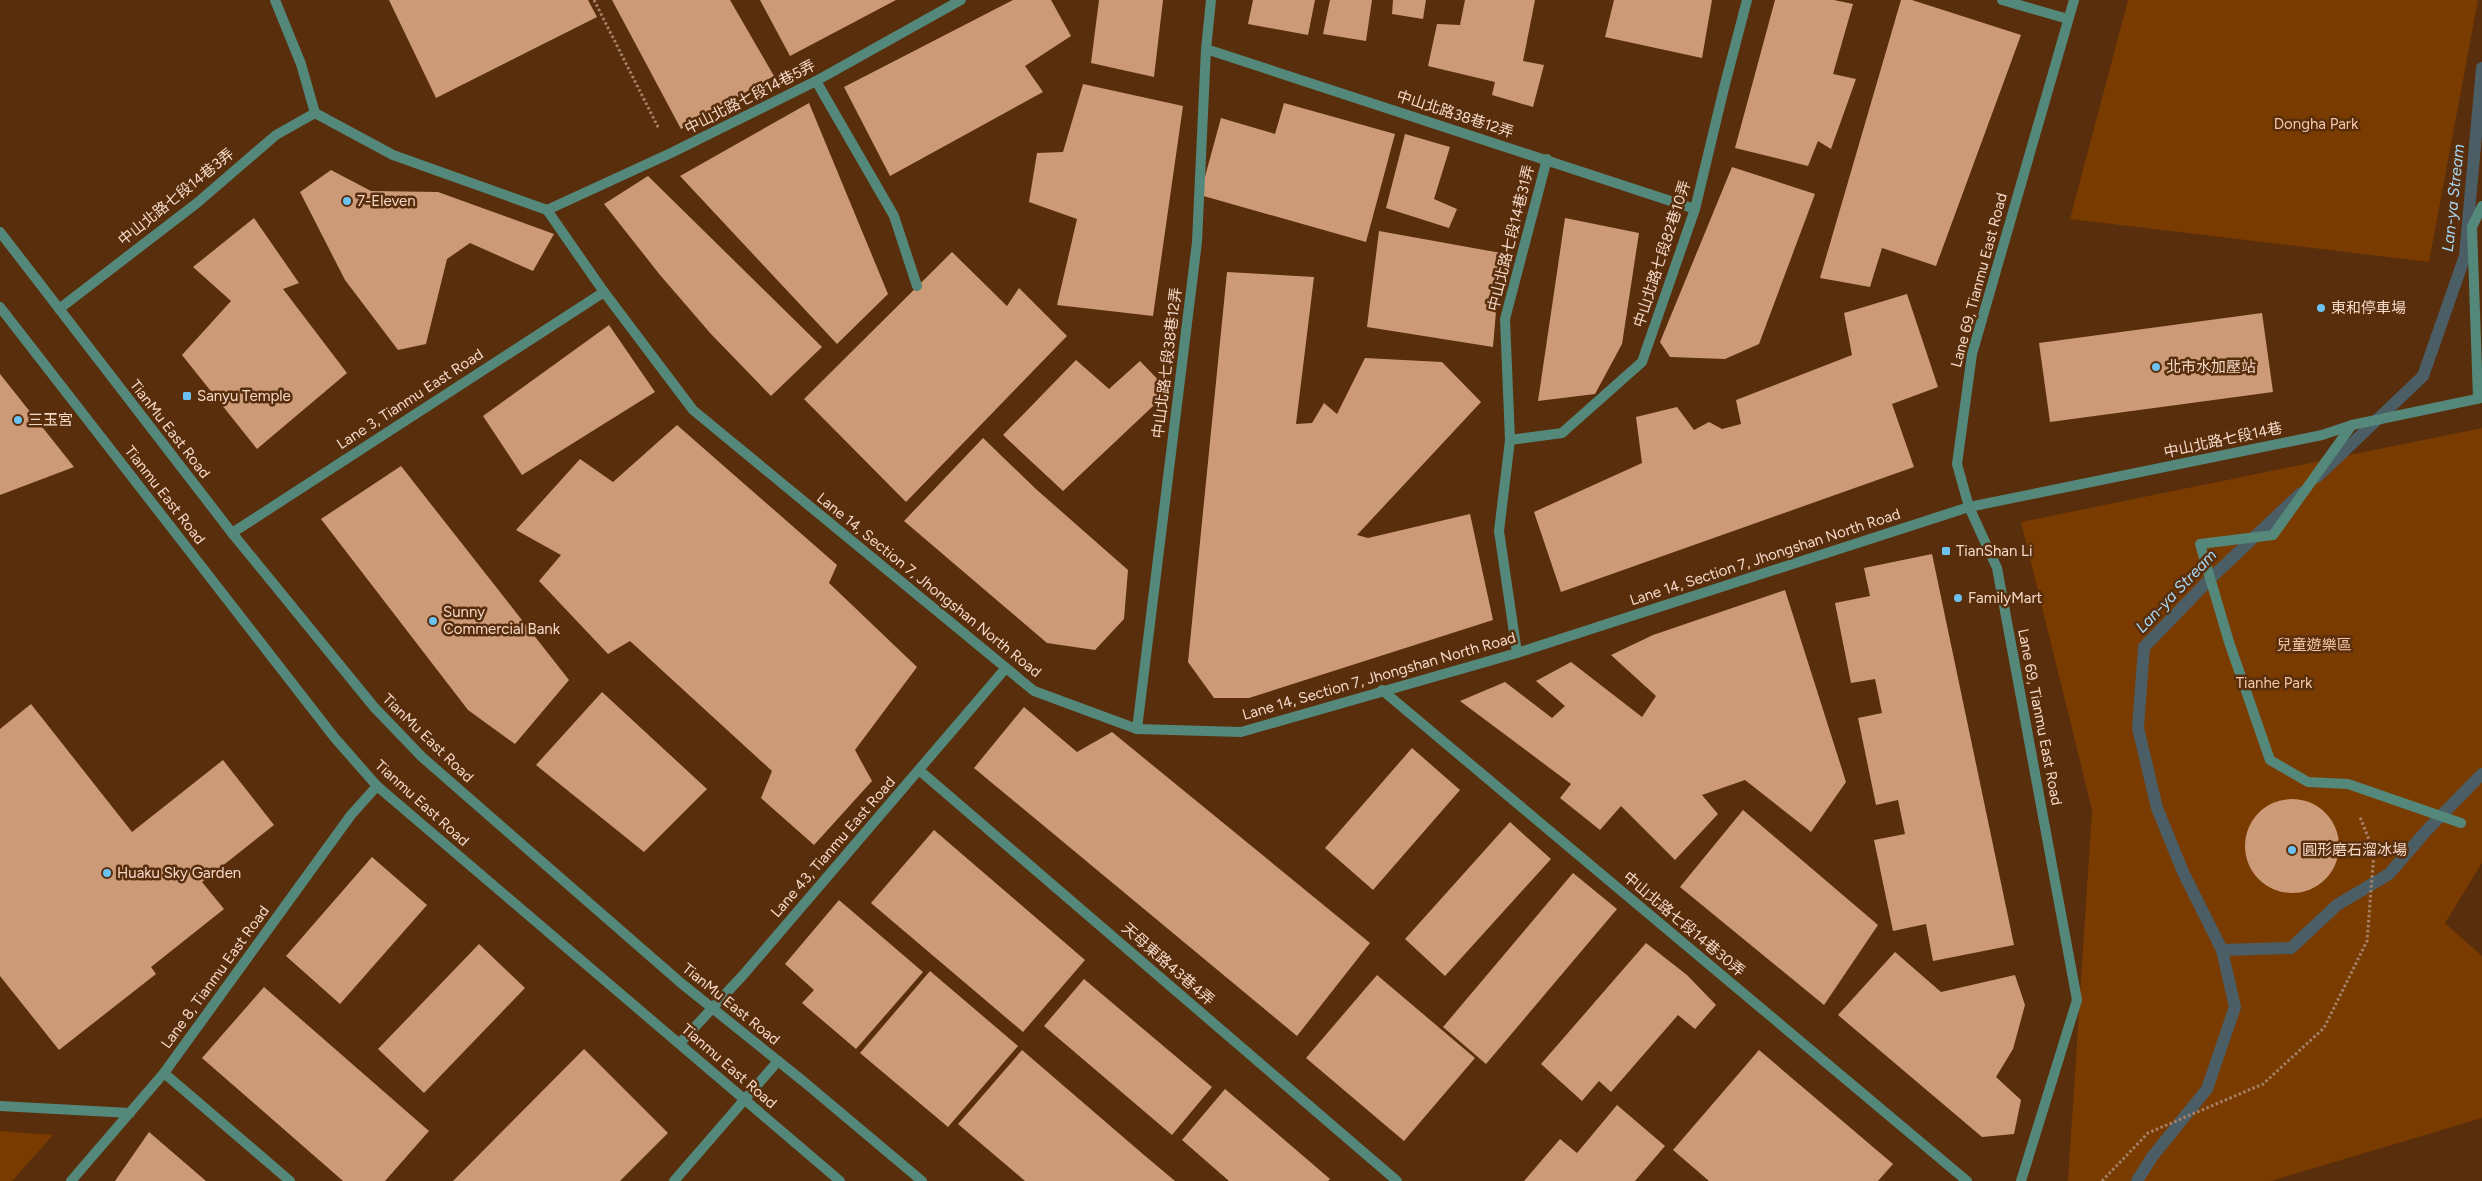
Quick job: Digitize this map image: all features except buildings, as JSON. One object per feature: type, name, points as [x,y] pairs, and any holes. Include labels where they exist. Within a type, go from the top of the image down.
[{"type":"street","points":[[275,0],[301,64],[315,113],[393,154],[547,210]]},
{"type":"street","name":"中山北路七段14巷5弄","points":[[547,210],[671,153],[816,81],[961,0]]},
{"type":"street","name":"中山北路七段38巷12弄","points":[[1137,729],[1197,242],[1206,49],[1211,0]]},
{"type":"street","name":"中山北路七段82巷10弄","points":[[1510,440],[1562,433],[1642,362],[1695,210],[1724,88],[1748,0]]},
{"type":"street","points":[[2002,0],[2068,19]]},
{"type":"street","name":"Lane 69, Tianmu East Road","points":[[2021,1181],[2077,1000],[1997,568],[1968,507],[1957,464],[1972,354],[2074,0]]},
{"type":"street","name":"中山北路38巷12弄","points":[[1206,49],[1547,159],[1695,210]]},
{"type":"street","points":[[816,81],[894,216],[917,286]]},
{"type":"street","name":"中山北路七段14巷3弄","points":[[59,309],[197,203],[276,135],[315,113]]},
{"type":"street","name":"中山北路七段14巷31弄","points":[[1517,652],[1499,532],[1510,440],[1505,319],[1547,159]]},
{"type":"street","points":[[2480,398],[2472,227],[2482,206]]},
{"type":"street","name":"Lane 14, Section 7, Jhongshan North Road","points":[[547,210],[604,292],[693,410],[1034,691],[1137,729],[1241,732],[1517,652],[1968,507]]},
{"type":"street","name":"TianMu East Road","points":[[0,232],[232,533],[374,707],[422,757],[712,1008],[922,1181]]},
{"type":"street","name":"Lane 3, Tianmu East Road","points":[[232,533],[604,292]]},
{"type":"street","name":"Tianmu East Road","points":[[0,307],[334,737],[377,786],[840,1181]]},
{"type":"street","name":"中山北路七段14巷","points":[[1968,507],[2322,435],[2352,425],[2480,398]]},
{"type":"street","points":[[2352,425],[2273,534],[2200,544],[2229,642],[2270,760],[2308,782],[2348,784],[2461,823]]},
{"type":"street","name":"Lane 43, Tianmu East Road","points":[[680,1043],[1005,669]]},
{"type":"street","name":"中山北路七段14巷30弄","points":[[1382,690],[1967,1181]]},
{"type":"street","name":"天母東路43巷4弄","points":[[919,770],[1397,1181]]},
{"type":"street","name":"Lane 8, Tianmu East Road","points":[[71,1181],[164,1073],[351,815],[377,786]]},
{"type":"street","points":[[674,1181],[778,1061]]},
{"type":"street","points":[[164,1073],[290,1181]]},
{"type":"street","points":[[0,1106],[130,1113]]},
{"type":"path","points":[[594,0],[671,153]]},
{"type":"path","points":[[2102,1181],[2148,1133],[2263,1084],[2324,1028],[2367,941],[2374,852],[2348,784]]},
{"type":"green space","name":"Dongha Park","points":[[2128,0],[2478,0],[2429,262],[2070,219]]},
{"type":"green space","name":"Tianhe Park","points":[[2482,428],[2482,863],[2445,923],[2482,956],[2482,1118],[2271,1181],[2068,1181],[2092,810],[2021,522]]},
{"type":"green space","points":[[0,1131],[53,1135],[12,1181],[0,1181]]},
{"type":"waterway","name":"Lan-ya Stream","points":[[2317,477],[2423,376],[2465,256],[2482,68]]},
{"type":"waterway","name":"Lan-ya Stream","points":[[2137,1181],[2152,1157],[2207,1089],[2235,1007],[2222,950],[2183,872],[2157,808],[2138,728],[2144,647],[2210,579],[2301,493]]},
{"type":"waterway","points":[[2222,950],[2291,948],[2337,905],[2389,874],[2427,830],[2482,774]]},
{"type":"place","name":"7-Eleven","points":[[347,201]]},
{"type":"place","name":"東和停車場","points":[[2321,308]]},
{"type":"place","name":"北市水加壓站","points":[[2156,367]]},
{"type":"place","name":"Sanyu Temple","points":[[187,396]]},
{"type":"place","name":"三玉宮","points":[[18,420]]},
{"type":"place","name":"TianShan Li","points":[[1946,551]]},
{"type":"place","name":"FamilyMart","points":[[1958,598]]},
{"type":"place","name":"Sunny Commercial Bank","points":[[433,621]]},
{"type":"place","name":"圓形磨石溜冰場","points":[[2292,850]]},
{"type":"place","name":"Huaku Sky Garden","points":[[107,873]]},
{"type":"park label","name":"兒童遊樂區","points":[[2314,645]]}]
